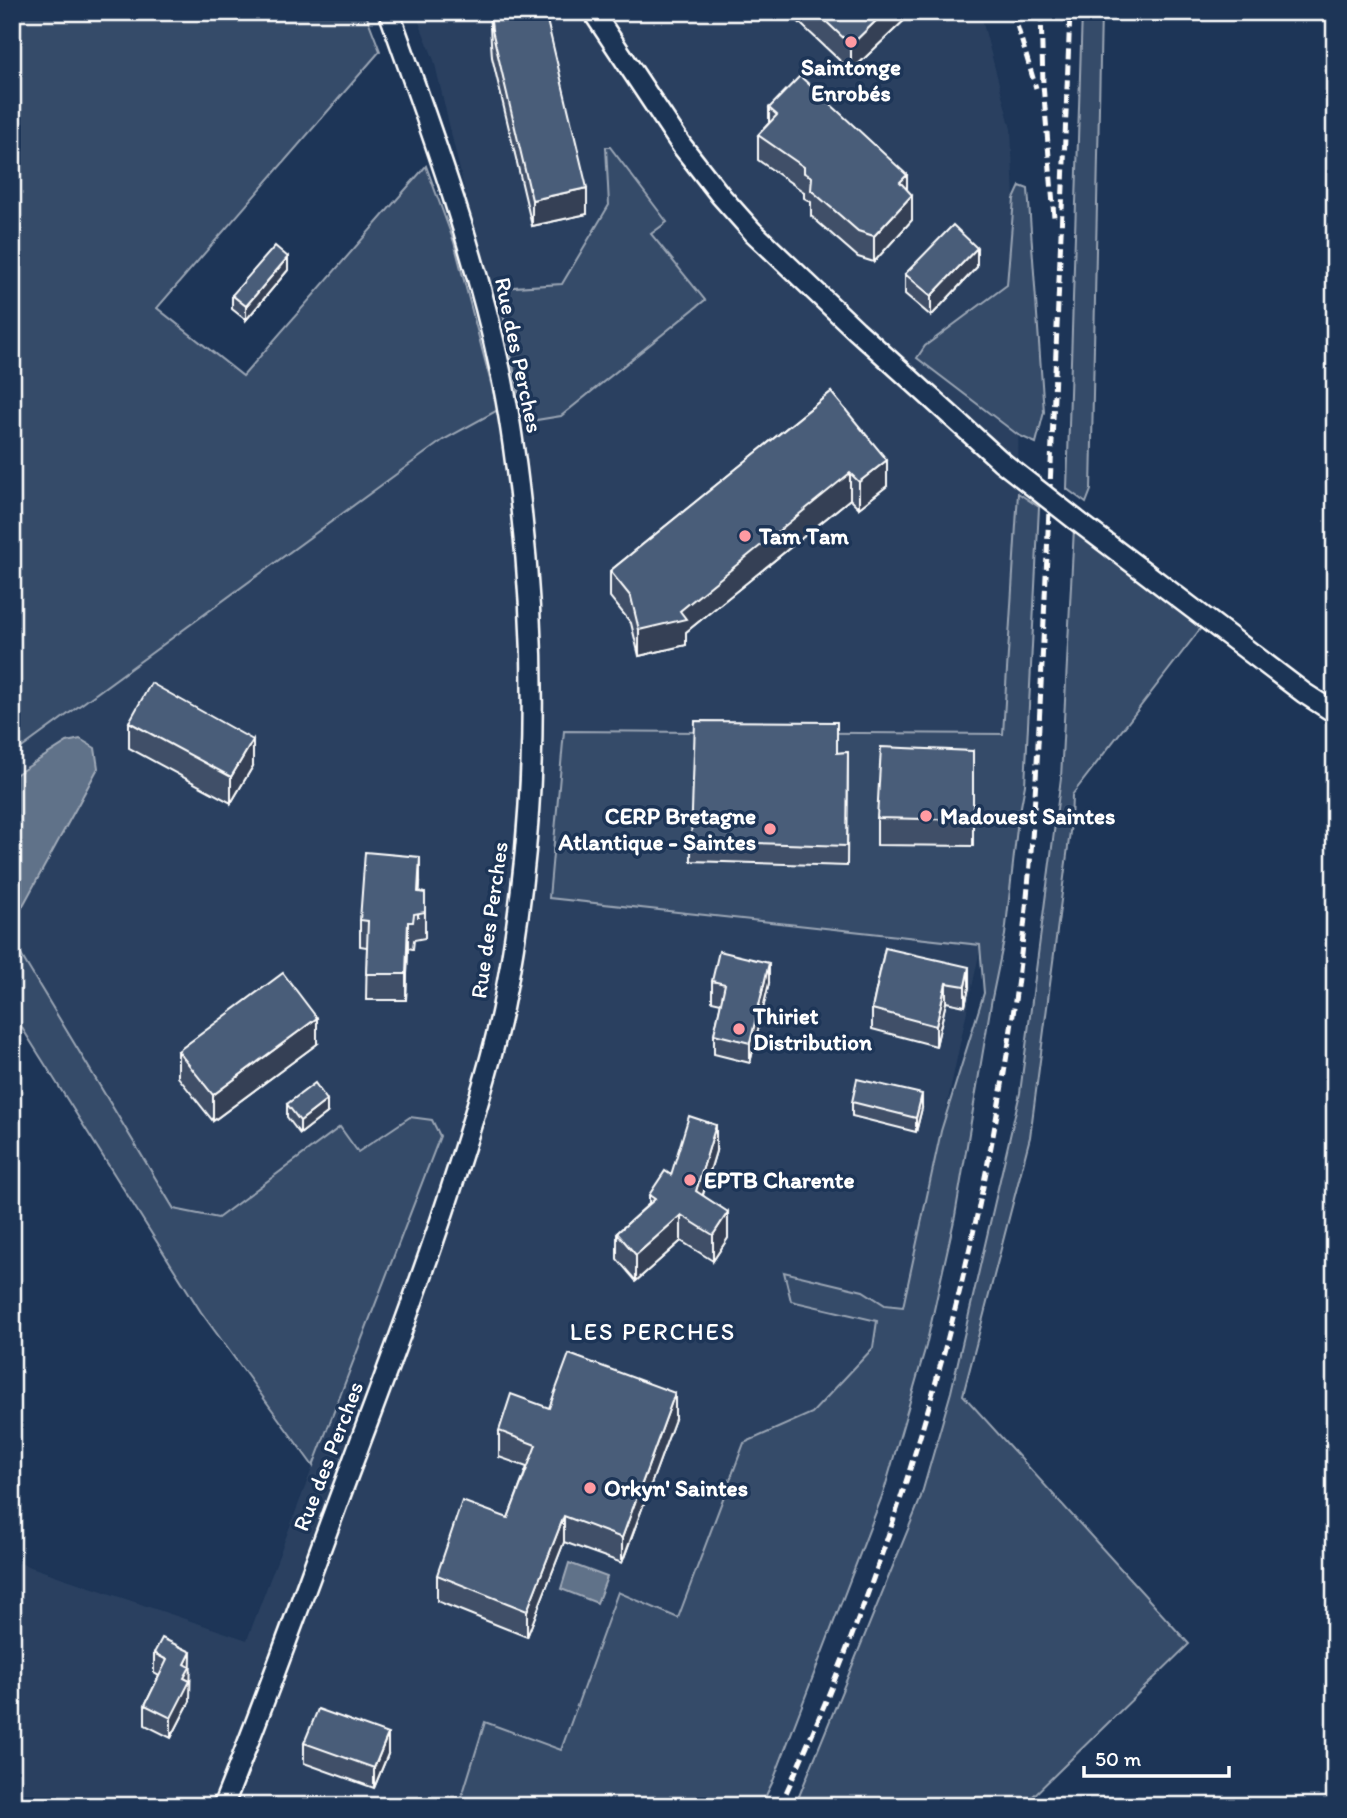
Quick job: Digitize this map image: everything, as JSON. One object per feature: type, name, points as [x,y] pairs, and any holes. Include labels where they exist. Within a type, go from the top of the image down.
[{"type":"street","name":"Rue des Perches","points":[[223,1806],[435,1239],[476,1113],[501,1014],[519,907],[531,761],[532,655],[528,566],[516,465],[501,372],[473,258],[389,12]]},
{"type":"street","points":[[401,12],[407,64]]},
{"type":"street","points":[[593,12],[682,146],[737,214],[846,321],[1002,461],[1304,693],[1335,713]]},
{"type":"shaded area","points":[[12,12],[365,12],[380,51],[157,308],[243,376],[426,166],[454,242],[498,410],[443,440],[12,755]]},
{"type":"shaded area","points":[[415,12],[980,12],[1011,129],[1014,199],[1007,285],[1019,360],[1018,493],[1003,735],[564,731],[549,898],[981,945],[905,1302],[850,1480],[744,1443],[678,1618],[618,1593],[561,1750],[485,1722],[459,1806],[12,1806],[12,1567],[19,1563],[247,1640],[313,1466],[201,1312],[12,1012],[12,755],[443,440],[514,401],[434,60]]},
{"type":"shaded area","points":[[1082,12],[1101,12],[1091,490],[1086,503],[1067,489]]},
{"type":"shaded area","points":[[606,147],[610,147],[667,222],[651,234],[705,300],[561,416],[524,422],[498,288],[562,284],[609,205]]},
{"type":"shaded area","points":[[1020,186],[1028,189],[1044,412],[1036,443],[1018,435],[917,358],[925,346],[1007,285],[1014,199]]},
{"type":"shaded area","points":[[1018,493],[1039,507],[1025,785],[1017,828],[1005,935],[955,1216],[926,1346],[884,1491],[773,1781],[761,1806],[459,1806],[485,1722],[561,1750],[618,1592],[678,1618],[744,1443],[812,1413],[873,1348],[877,1321],[791,1301],[784,1272],[863,1291],[885,1305],[903,1307],[941,1131],[984,993],[980,945],[549,898],[564,731],[1003,734]]},
{"type":"shaded area","points":[[1074,528],[1201,628],[1072,795],[1071,824],[1030,1137],[963,1395],[1189,1644],[1023,1806],[795,1806],[920,1500],[951,1392],[1020,1093],[1061,778]]},
{"type":"shaded area","points":[[80,739],[95,748],[98,768],[20,911],[12,913],[12,777],[67,742]]},
{"type":"shaded area","points":[[12,940],[174,1209],[218,1218],[340,1127],[358,1152],[410,1117],[432,1120],[440,1136],[313,1466],[201,1312],[12,1012]]},
{"type":"shaded area","points":[[569,1563],[607,1577],[597,1603],[561,1589]]},
{"type":"building","points":[[490,12],[545,12],[587,188],[532,200]]},
{"type":"building","points":[[816,12],[885,12],[851,45]]},
{"type":"building","points":[[800,76],[907,175],[900,182],[912,195],[874,236],[858,231],[811,190],[812,177],[804,173],[804,167],[758,135],[777,115],[769,108]]},
{"type":"building","points":[[953,225],[977,248],[931,296],[905,274]]},
{"type":"building","points":[[275,246],[288,257],[246,306],[232,295]]},
{"type":"building","name":"Tam Tam","points":[[831,392],[887,460],[859,482],[850,473],[680,611],[686,619],[639,630],[631,597],[610,571]]},
{"type":"building","points":[[151,683],[253,740],[231,777],[129,722]]},
{"type":"building","name":"CERP Bretagne Atlantique - Saintes","points":[[695,721],[837,722],[837,753],[848,752],[847,846],[691,841]]},
{"type":"building","points":[[881,747],[973,751],[973,820],[877,818]]},
{"type":"building","points":[[365,852],[420,857],[418,892],[425,893],[425,912],[414,914],[413,922],[408,922],[406,974],[366,974],[368,921],[360,920]]},
{"type":"building","points":[[885,948],[969,967],[965,986],[946,983],[936,1026],[872,1009]]},
{"type":"building","name":"Thiriet Distribution","points":[[719,951],[769,963],[750,1043],[714,1034],[725,984],[712,981]]},
{"type":"building","points":[[283,973],[317,1018],[213,1095],[178,1051]]},
{"type":"building","points":[[857,1079],[922,1094],[916,1118],[852,1102]]},
{"type":"building","points":[[315,1083],[327,1100],[300,1121],[287,1104]]},
{"type":"building","points":[[689,1116],[716,1125],[696,1191],[728,1212],[713,1235],[681,1215],[636,1255],[617,1233],[655,1199],[649,1195],[665,1171],[671,1175]]},
{"type":"building","points":[[569,1354],[675,1393],[622,1538],[564,1516],[527,1611],[437,1575],[462,1501],[508,1518],[536,1445],[499,1431],[511,1394],[549,1408]]},
{"type":"building","points":[[162,1638],[191,1652],[185,1664],[190,1667],[184,1678],[190,1681],[171,1718],[145,1705],[167,1660],[154,1653]]},
{"type":"building","points":[[318,1709],[388,1734],[374,1768],[304,1743]]},
{"type":"railway","points":[[1013,12],[1036,88]]},
{"type":"railway","points":[[1041,12],[1043,84],[1054,217]]},
{"type":"railway","points":[[780,1806],[823,1708],[898,1507],[957,1302],[1001,1092],[1029,879],[1036,771],[1070,12]]},
{"type":"place","name":"Saintonge Enrobés","points":[[851,42]]},
{"type":"place","name":"Tam Tam","points":[[745,536]]},
{"type":"place","name":"Madouest Saintes","points":[[926,816]]},
{"type":"place","name":"CERP Bretagne Atlantique - Saintes","points":[[770,829]]},
{"type":"place","name":"Thiriet Distribution","points":[[739,1029]]},
{"type":"place","name":"EPTB Charente","points":[[690,1180]]},
{"type":"place","name":"Orkyn' Saintes","points":[[590,1488]]},
{"type":"district","name":"LES PERCHES","points":[[653,1332]]}]
